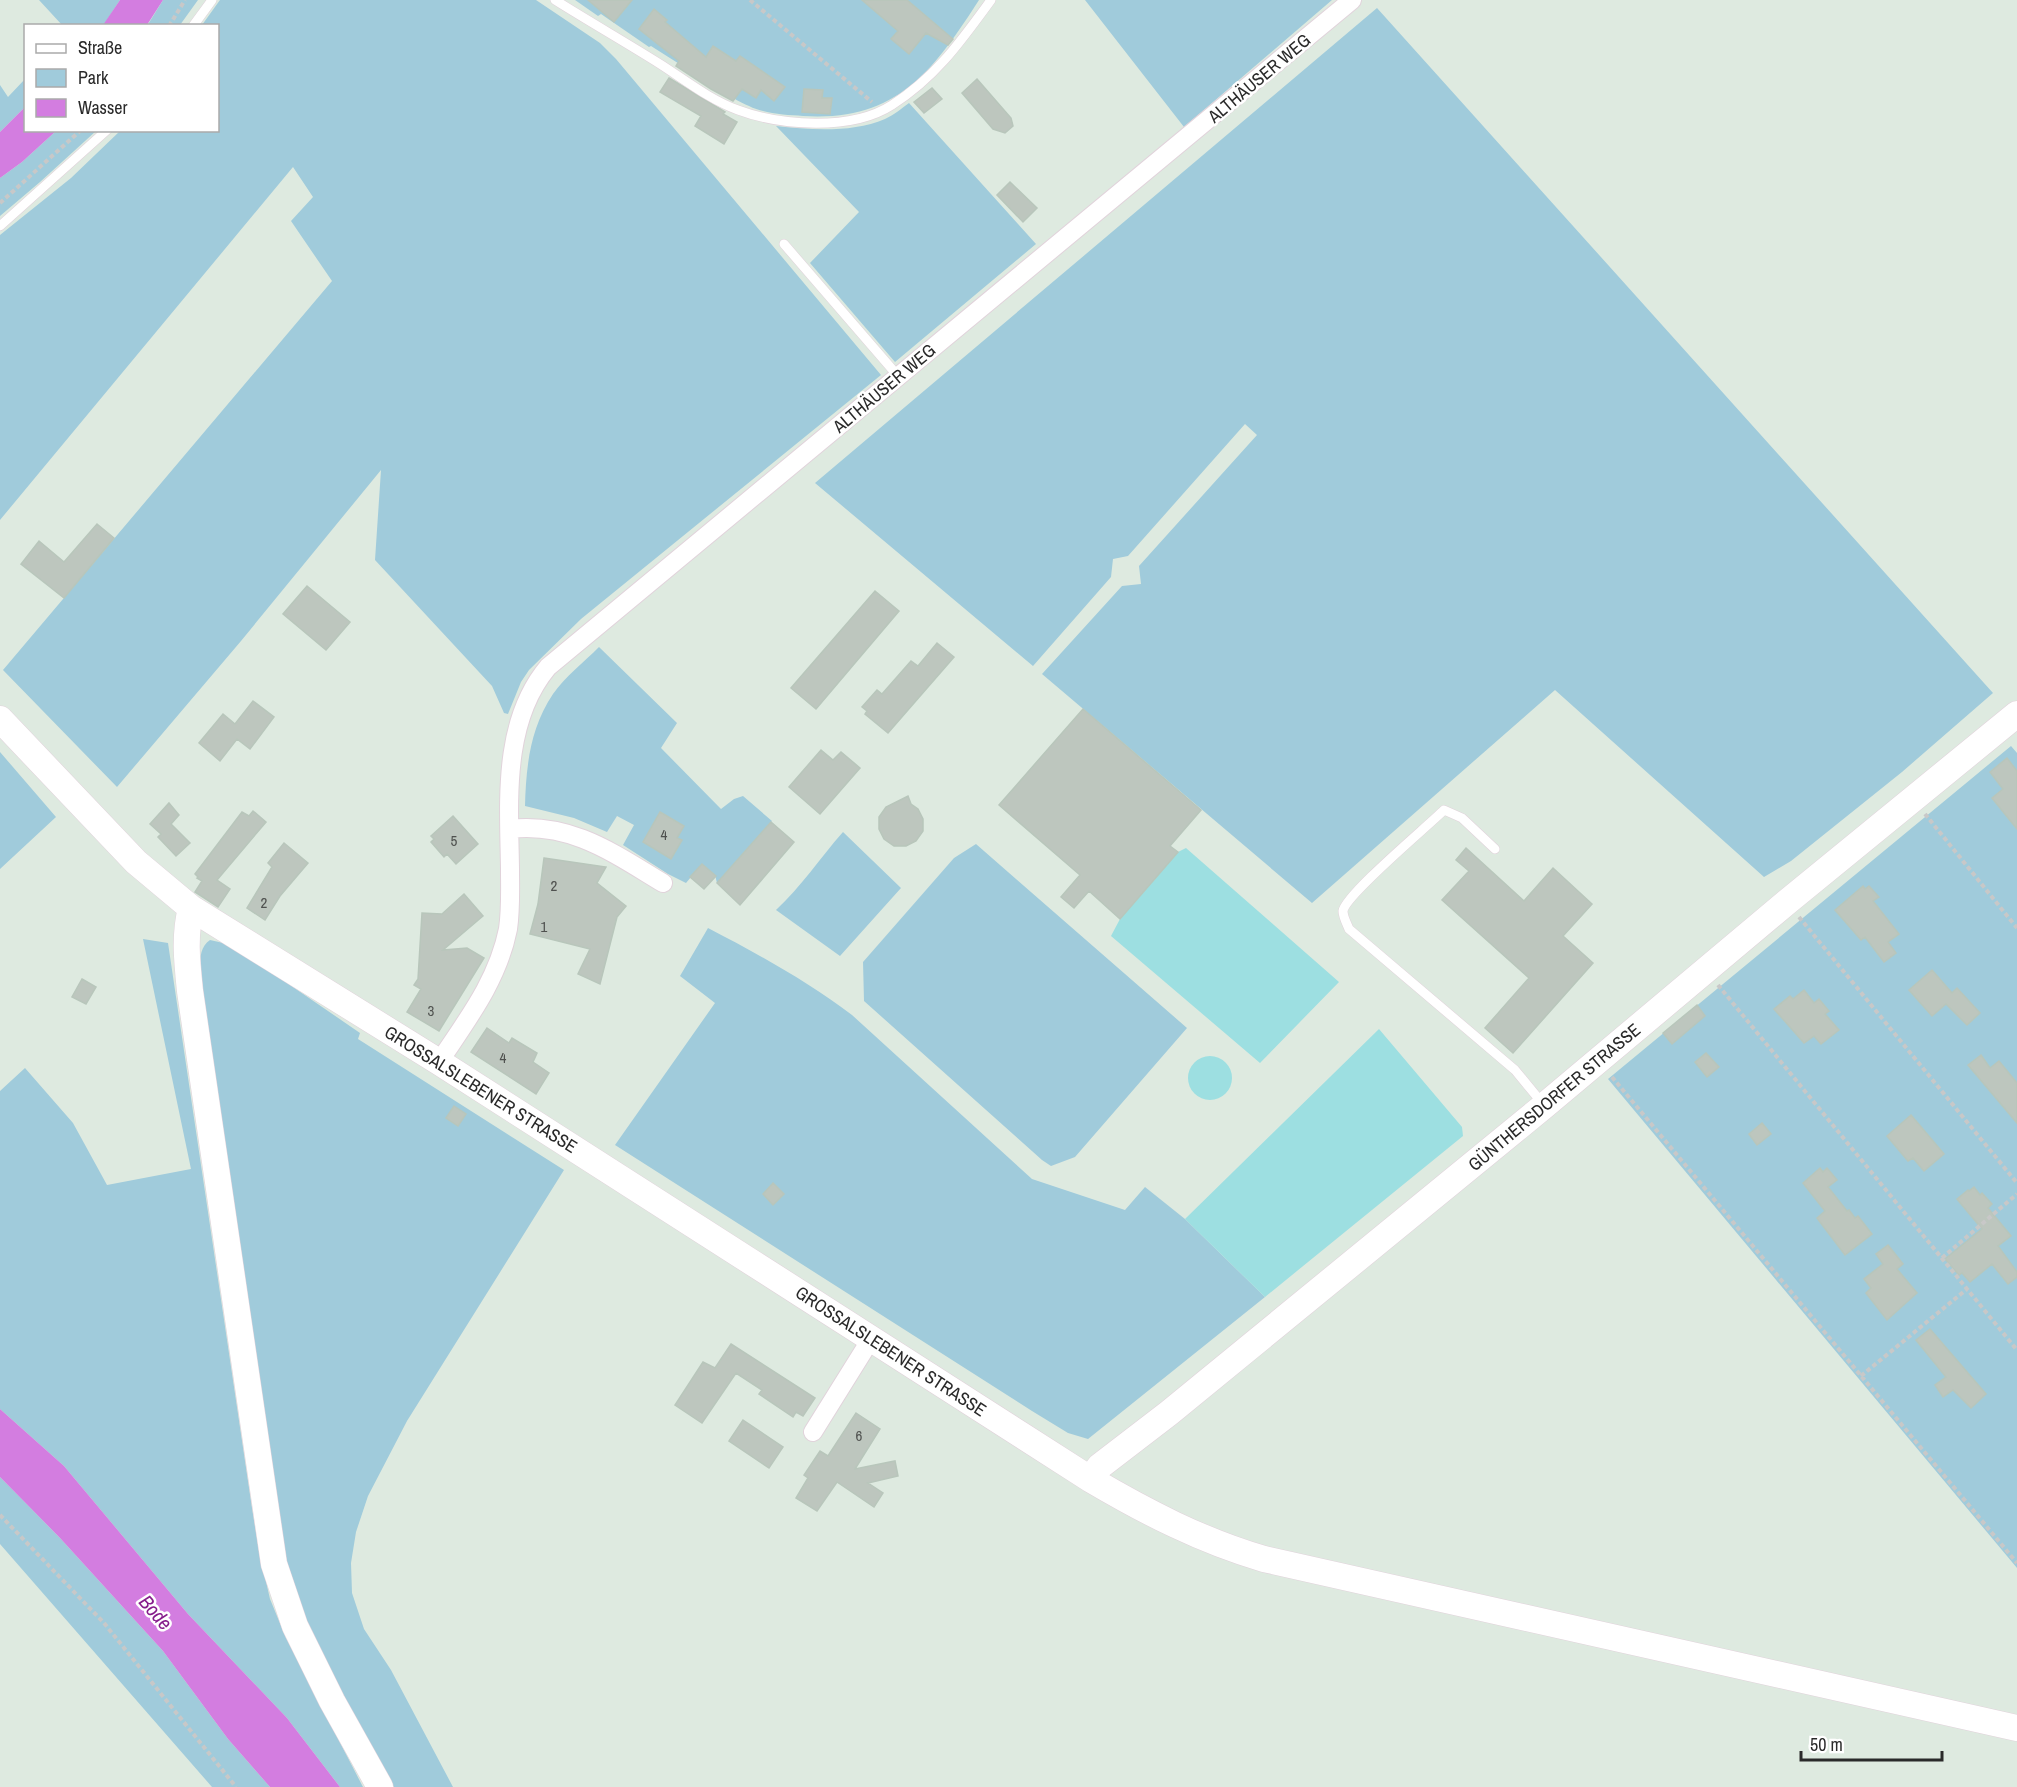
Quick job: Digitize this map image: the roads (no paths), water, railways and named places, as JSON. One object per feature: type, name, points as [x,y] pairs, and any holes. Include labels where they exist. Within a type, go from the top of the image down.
[{"type":"main road","name":"GÜNTHERSDORFER STRASSE","points":[[1090,1479],[1100,1466],[1169,1413],[1545,1106],[1787,902],[2017,714]]},
{"type":"main road","name":"GROSSALSLEBENER STRASSE","points":[[0,718],[136,862],[191,908],[439,1062],[1090,1479],[1164,1521],[1233,1550],[1264,1559],[2017,1728]]},
{"type":"main road","points":[[191,908],[187,924],[186,953],[190,991],[274,1564],[295,1626],[380,1787]]},
{"type":"street","name":"ALTHÄUSER WEG","points":[[439,1062],[483,995],[503,947],[510,908],[509,788],[516,733],[526,700],[535,682],[548,667],[1352,0]]},
{"type":"street","points":[[510,829],[543,828],[572,834],[589,841],[663,883]]},
{"type":"street","points":[[813,1432],[871,1339]]},
{"type":"lane","points":[[194,24],[212,0]]},
{"type":"lane","points":[[555,0],[706,94],[736,110],[764,118],[825,123],[881,112],[892,106],[920,85],[943,63],[959,45],[991,0]]},
{"type":"lane","points":[[0,226],[105,132]]},
{"type":"lane","points":[[784,244],[898,376]]},
{"type":"lane","points":[[1495,849],[1462,818],[1444,810],[1358,890],[1343,909],[1343,915],[1349,929],[1515,1070],[1545,1106]]},
{"type":"water","points":[[120,0],[163,0],[148,24],[104,24]]},
{"type":"water","points":[[24,108],[24,132],[55,132],[22,162],[0,178],[0,132]]},
{"type":"water","name":"Bode","points":[[0,1409],[64,1466],[188,1614],[287,1718],[340,1787],[270,1787],[228,1739],[163,1651],[60,1538],[0,1477]]}]
